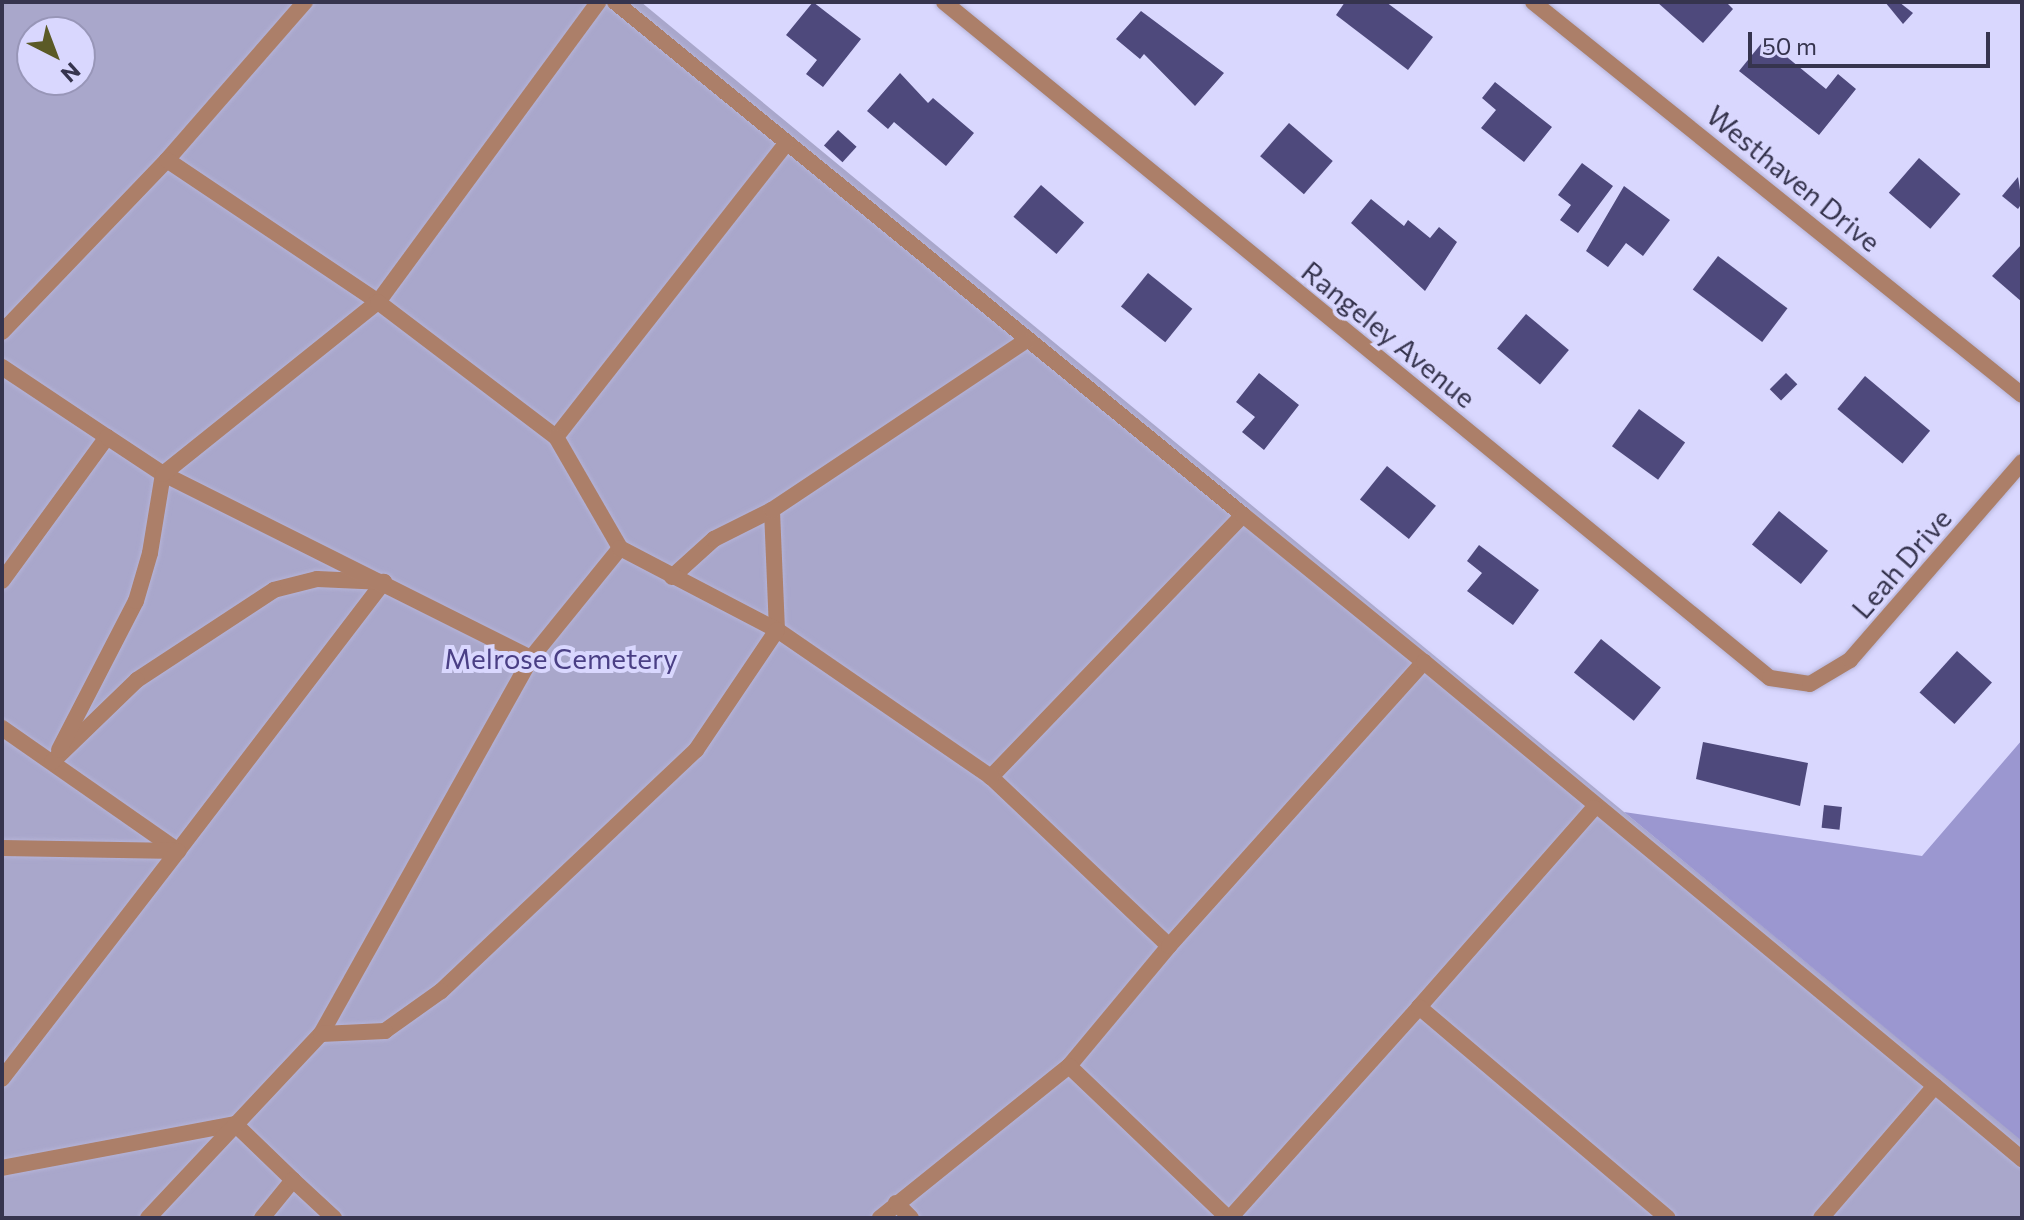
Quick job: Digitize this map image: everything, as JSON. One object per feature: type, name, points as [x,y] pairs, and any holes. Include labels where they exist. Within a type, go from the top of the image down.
[{"type":"street","points":[[2,332],[167,160],[305,2]]},
{"type":"street","points":[[52,762],[136,601],[163,474],[378,302],[598,2]]},
{"type":"street","points":[[615,2],[1024,342],[1424,662],[1594,808],[2022,1159]]},
{"type":"street","name":"Rangeley Avenue","points":[[944,2],[1748,663],[1770,678],[1810,684]]},
{"type":"street","name":"Westhaven Drive","points":[[1533,2],[2022,395]]},
{"type":"street","points":[[556,437],[785,145]]},
{"type":"street","points":[[167,160],[378,302],[556,437],[620,548],[777,630],[991,777],[1169,946]]},
{"type":"street","points":[[672,577],[714,539],[772,510],[1024,342]]},
{"type":"street","points":[[2,367],[163,474],[531,658]]},
{"type":"street","points":[[5,571],[107,437]]},
{"type":"street","name":"Leah Drive","points":[[1810,684],[1865,644],[2022,462]]},
{"type":"street","points":[[321,1034],[385,1031],[441,991],[696,750],[777,630],[772,510]]},
{"type":"street","points":[[991,777],[1243,515]]},
{"type":"street","points":[[148,1218],[321,1034],[531,658],[620,548]]},
{"type":"street","points":[[52,762],[137,680],[274,590],[317,579],[384,582]]},
{"type":"street","points":[[2,1079],[384,582]]},
{"type":"street","points":[[880,1218],[1069,1066],[1169,946],[1424,662]]},
{"type":"street","points":[[2,728],[178,851]]},
{"type":"street","points":[[1069,1066],[1229,1218],[1594,808]]},
{"type":"street","points":[[2,848],[178,851]]},
{"type":"street","points":[[1419,1007],[1668,1218]]},
{"type":"street","points":[[1821,1218],[1935,1086]]},
{"type":"street","points":[[2,1168],[235,1124]]},
{"type":"street","points":[[235,1124],[334,1218]]},
{"type":"street","points":[[262,1218],[293,1180]]},
{"type":"street","points":[[896,1203],[911,1218]]},
{"type":"green space","name":"Melrose Cemetery","points":[[2,2],[641,2],[2022,1140],[2022,1218],[2,1218]]},
{"type":"shaded area","points":[[2022,740],[2022,1141],[1624,812],[1922,856]]},
{"type":"building","points":[[813,2],[861,39],[823,87],[806,74],[817,60],[786,35]]},
{"type":"building","points":[[1345,2],[1386,2],[1433,37],[1408,70],[1336,15]]},
{"type":"building","points":[[1657,2],[1726,2],[1733,9],[1703,43]]},
{"type":"building","points":[[1885,2],[1899,2],[1913,13],[1903,24]]},
{"type":"building","points":[[1141,11],[1224,73],[1195,106],[1144,54],[1140,59],[1116,39]]},
{"type":"building","points":[[1765,39],[1826,89],[1838,74],[1856,89],[1819,135],[1739,71]]},
{"type":"building","points":[[900,73],[928,103],[933,98],[974,133],[946,166],[894,122],[888,129],[867,111]]},
{"type":"building","points":[[1495,82],[1552,127],[1524,162],[1481,128],[1496,110],[1482,98]]},
{"type":"building","points":[[1289,123],[1333,161],[1304,194],[1260,156]]},
{"type":"building","points":[[838,130],[857,147],[843,162],[824,146]]},
{"type":"building","points":[[1919,158],[1961,194],[1930,229],[1889,193]]},
{"type":"building","points":[[1582,163],[1613,186],[1578,233],[1560,220],[1571,205],[1558,195]]},
{"type":"building","points":[[2018,177],[2022,203],[2018,209],[2002,196]]},
{"type":"building","points":[[1041,185],[1084,222],[1056,254],[1013,217]]},
{"type":"building","points":[[1624,186],[1670,220],[1643,256],[1626,243],[1608,267],[1586,251]]},
{"type":"building","points":[[1371,199],[1404,226],[1408,220],[1430,238],[1439,227],[1457,242],[1425,291],[1351,223]]},
{"type":"building","points":[[2022,244],[2022,302],[1992,276]]},
{"type":"building","points":[[1718,256],[1787,308],[1762,342],[1693,290]]},
{"type":"building","points":[[1148,273],[1192,309],[1165,342],[1121,306]]},
{"type":"building","points":[[1526,314],[1569,350],[1540,384],[1497,348]]},
{"type":"building","points":[[1259,373],[1299,405],[1264,450],[1242,432],[1255,417],[1236,402]]},
{"type":"building","points":[[1786,373],[1797,384],[1781,401],[1770,389]]},
{"type":"building","points":[[1865,376],[1930,431],[1902,464],[1837,409]]},
{"type":"building","points":[[1639,409],[1685,443],[1658,480],[1612,446]]},
{"type":"building","points":[[1387,466],[1436,506],[1409,539],[1360,499]]},
{"type":"building","points":[[1779,511],[1828,551],[1801,584],[1752,544]]},
{"type":"building","points":[[1479,545],[1539,590],[1513,625],[1467,591],[1482,573],[1467,561]]},
{"type":"building","points":[[1601,639],[1661,687],[1634,721],[1574,672]]},
{"type":"building","points":[[1957,651],[1992,682],[1954,724],[1920,693]]},
{"type":"building","points":[[1703,742],[1808,763],[1800,806],[1696,779]]},
{"type":"building","points":[[1824,805],[1842,807],[1839,830],[1822,828]]}]
